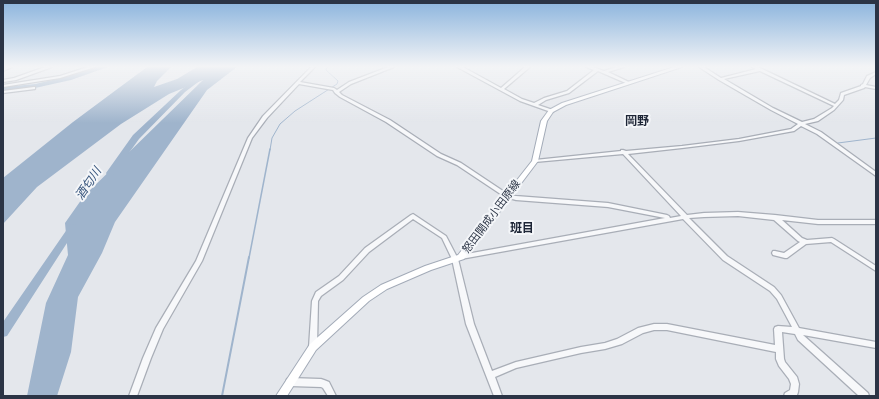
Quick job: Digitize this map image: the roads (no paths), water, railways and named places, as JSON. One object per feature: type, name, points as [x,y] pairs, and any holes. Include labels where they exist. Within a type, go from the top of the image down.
[{"type":"main road","points":[[551,111],[564,104],[621,86]]},
{"type":"main road","name":"怒田開成小田原線","points":[[281,396],[313,347],[366,299],[384,287],[428,268],[458,258],[535,161],[544,121],[551,111]]},
{"type":"street","points":[[133,396],[160,328],[199,261],[250,138],[265,117],[295,86]]},
{"type":"street","points":[[316,86],[335,90],[341,96],[388,121],[439,155],[459,164],[507,196],[608,206],[666,217],[670,220]]},
{"type":"street","points":[[335,90],[344,86]]},
{"type":"street","points":[[495,86],[521,100],[536,104],[551,111]]},
{"type":"street","points":[[502,89],[506,86]]},
{"type":"street","points":[[536,104],[545,99],[568,92],[576,86]]},
{"type":"street","points":[[732,86],[820,133],[876,174]]},
{"type":"street","points":[[793,86],[835,106]]},
{"type":"street","points":[[535,161],[623,151],[682,147],[746,139],[792,130],[801,124],[816,120],[841,100],[842,94],[863,87],[863,86]]},
{"type":"street","points":[[866,86],[876,88]]},
{"type":"street","points":[[3,92],[34,88]]},
{"type":"street","points":[[623,151],[725,258],[772,289],[779,297],[801,338],[806,344],[865,396]]},
{"type":"street","points":[[458,258],[685,217],[738,214],[818,222],[876,222]]},
{"type":"street","points":[[313,347],[316,301],[318,294],[341,278],[367,250],[413,216],[444,237],[458,258],[470,324],[498,396]]},
{"type":"street","points":[[774,217],[797,238],[805,242]]},
{"type":"street","points":[[774,253],[785,256],[805,242],[832,240],[876,269]]},
{"type":"street","points":[[490,375],[522,364],[581,350],[606,346],[619,342],[642,330],[654,327],[667,327],[779,349]]},
{"type":"street","points":[[793,395],[794,380],[782,364],[779,349],[778,329],[798,331],[876,345]]},
{"type":"street","points":[[289,382],[321,383],[326,385],[332,396]]},
{"type":"water","points":[[122,86],[155,86],[154,87],[158,86],[189,86],[169,94],[121,124],[37,187],[3,224],[3,178],[73,122]]},
{"type":"water","points":[[197,86],[213,86],[207,90],[115,222],[102,253],[78,297],[71,352],[57,396],[27,396],[46,303],[68,255],[65,223],[84,196]]},
{"type":"waterway","points":[[3,89],[37,86]]},
{"type":"waterway","name":"酒匂川","points":[[110,173],[136,137],[190,86]]},
{"type":"waterway","points":[[270,150],[272,138],[280,124],[295,111],[334,86]]},
{"type":"waterway","points":[[838,143],[876,138]]},
{"type":"waterway","points":[[249,258],[270,149]]},
{"type":"waterway","name":"酒匂川","points":[[3,332],[73,227]]},
{"type":"waterway","points":[[222,396],[249,257]]},
{"type":"district","name":"岡野","points":[[637,122]]},
{"type":"district","name":"班目","points":[[522,229]]}]
